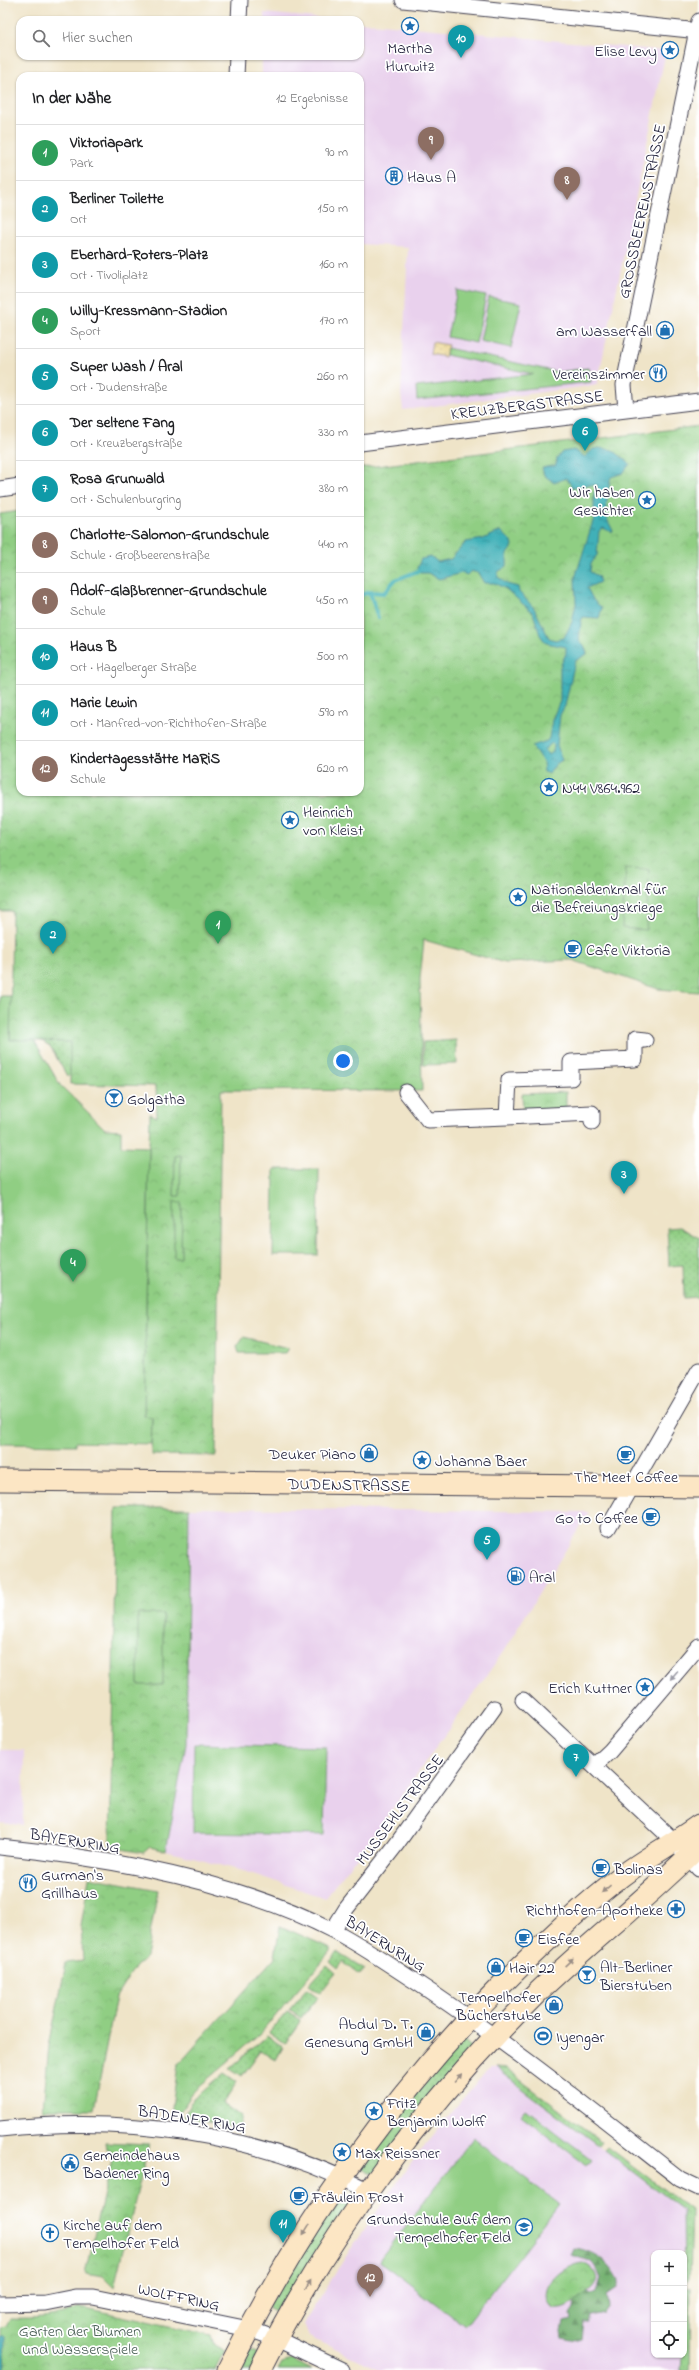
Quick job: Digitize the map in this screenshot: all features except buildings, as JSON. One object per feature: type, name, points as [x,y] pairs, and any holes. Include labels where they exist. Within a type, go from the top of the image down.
[{"type":"street","points":[[239,16],[240,0]]},
{"type":"street","points":[[403,0],[698,27]]},
{"type":"street","name":"GROSSBEERENSTRASSE","points":[[626,410],[624,385],[626,374],[698,27]]},
{"type":"street","points":[[236,72],[237,60]]},
{"type":"street","name":"KREUZBERGSTRASSE","points":[[364,443],[699,401]]},
{"type":"street","points":[[0,489],[16,487]]},
{"type":"street","points":[[507,1117],[509,1080],[571,1078],[571,1062],[635,1059],[635,1039],[645,1040]]},
{"type":"street","points":[[406,1092],[428,1120],[592,1113],[592,1122]]},
{"type":"street","points":[[608,1528],[699,1370]]},
{"type":"street","name":"DUDENSTRASSE","points":[[0,1480],[699,1487]]},
{"type":"street","points":[[594,1766],[610,1751],[699,1646]]},
{"type":"street","points":[[260,2370],[316,2272],[369,2191],[443,2096],[495,2037],[566,1966],[696,1857],[674,1841],[523,1700]]},
{"type":"street","name":"MUSSEHLSTRASSE","points":[[333,1930],[346,1910],[396,1845],[494,1708]]},
{"type":"street","points":[[228,2370],[298,2244],[342,2177],[409,2088],[513,1973],[588,1904],[619,1878],[699,1826]]},
{"type":"street","name":"BAYERNRING","points":[[0,1847],[79,1858],[178,1877],[277,1906],[333,1930],[379,1958],[470,2019],[680,2179],[699,2188]]},
{"type":"street","name":"BADENER RING","points":[[0,2129],[91,2124],[164,2129],[243,2143],[296,2159],[342,2177],[369,2191]]},
{"type":"street","name":"WOLFFRING","points":[[0,2304],[38,2303],[75,2297],[93,2297],[249,2330],[277,2339],[342,2370]]},
{"type":"shaded area","points":[[264,13],[295,16],[264,16]]},
{"type":"shaded area","points":[[364,22],[666,51],[597,385],[403,410],[401,394],[408,247],[364,244],[364,72],[262,72],[262,60],[364,60]]},
{"type":"shaded area","points":[[189,1508],[589,1512],[503,1652],[379,1828],[325,1898],[247,1872],[166,1851],[186,1744]]},
{"type":"shaded area","points":[[0,1750],[24,1750],[23,1825],[0,1823]]},
{"type":"shaded area","name":"Grundschule auf dem Tempelhofer Feld","points":[[489,2068],[495,2068],[683,2210],[683,2250],[651,2250],[651,2358],[682,2358],[681,2370],[380,2370],[309,2337],[304,2323],[350,2250],[415,2157]]},
{"type":"green space","points":[[457,290],[486,296],[476,343],[447,337]]},
{"type":"green space","points":[[489,297],[521,303],[511,348],[480,341]]},
{"type":"green space","points":[[447,348],[558,372],[589,368],[591,382],[417,400],[416,387],[533,374],[446,355]]},
{"type":"green space","points":[[699,426],[699,992],[658,989],[572,960],[505,963],[424,940],[420,979],[422,1091],[221,1090],[216,1456],[151,1455],[152,1417],[144,1417],[150,1114],[157,1117],[156,1086],[70,1084],[70,1042],[10,1040],[12,911],[0,911],[0,514],[16,512],[16,796],[364,796],[364,468]]},
{"type":"green space","points":[[626,868],[649,869],[646,930],[622,928]]},
{"type":"green space","points":[[0,996],[11,996],[10,1040],[34,1040],[60,1085],[105,1129],[121,1130],[121,1146],[149,1147],[144,1416],[152,1417],[151,1444],[75,1442],[75,1445],[0,1444]]},
{"type":"green space","points":[[37,1025],[73,1043],[73,1075],[67,1076],[50,1046],[40,1040]]},
{"type":"green space","points":[[456,1040],[457,1064],[423,1065],[423,1042]]},
{"type":"green space","points":[[566,1092],[566,1110],[523,1112],[522,1094]]},
{"type":"green space","points":[[181,1155],[180,1196],[174,1196],[175,1156]]},
{"type":"green space","points":[[274,1169],[319,1169],[318,1255],[273,1255]]},
{"type":"green space","points":[[174,1202],[182,1202],[181,1258],[174,1258]]},
{"type":"green space","points":[[680,1227],[699,1238],[699,1297],[684,1298],[683,1265],[669,1266],[667,1228]]},
{"type":"green space","points":[[244,1337],[288,1348],[285,1353],[239,1353],[237,1347]]},
{"type":"green space","points":[[116,1508],[189,1508],[186,1744],[166,1851],[151,1847],[144,1853],[110,1847]]},
{"type":"green space","points":[[138,1614],[163,1614],[163,1685],[138,1685]]},
{"type":"green space","points":[[194,1744],[326,1747],[324,1835],[193,1833]]},
{"type":"green space","points":[[89,1877],[158,1890],[146,1957],[131,1973],[116,1997],[94,2109],[43,2109],[49,2046],[66,1963],[83,1961],[81,1926]]},
{"type":"green space","points":[[280,1926],[330,1948],[330,1952],[260,2034],[195,2090],[177,2116],[171,2115],[178,2065],[275,1957]]},
{"type":"green space","points":[[337,1952],[365,1969],[360,1975],[343,1962],[338,1969],[330,1962]]},
{"type":"green space","points":[[327,1965],[336,1973],[320,1993],[309,1985]]},
{"type":"green space","points":[[307,1989],[318,1997],[301,2018],[289,2010]]},
{"type":"green space","points":[[287,2012],[300,2020],[300,2023],[285,2044],[269,2033]]},
{"type":"green space","points":[[267,2036],[283,2047],[276,2060],[261,2050],[242,2076],[230,2068]]},
{"type":"green space","points":[[461,2038],[474,2050],[373,2175],[358,2165]]},
{"type":"green space","points":[[495,2068],[506,2069],[602,2142],[599,2146]]},
{"type":"green space","points":[[224,2073],[237,2082],[223,2103],[241,2116],[238,2128],[183,2117],[191,2102]]},
{"type":"green space","points":[[526,2109],[591,2159],[586,2165],[521,2115]]},
{"type":"green space","points":[[473,2138],[559,2204],[465,2326],[379,2261]]},
{"type":"green space","points":[[105,2142],[149,2144],[114,2287],[103,2276],[85,2273],[113,2155],[111,2150],[106,2149]]},
{"type":"green space","points":[[608,2147],[691,2210],[689,2281],[687,2281],[687,2250],[684,2250],[683,2210],[605,2151]]},
{"type":"green space","points":[[337,2194],[352,2204],[283,2316],[267,2307]]},
{"type":"green space","points":[[574,2248],[588,2251],[601,2258],[619,2281],[617,2289],[607,2296],[609,2306],[604,2313],[591,2316],[589,2323],[584,2323],[582,2338],[571,2341],[563,2339],[562,2332],[564,2322],[571,2320],[570,2314],[574,2308],[575,2298],[583,2292],[591,2294],[596,2292],[600,2278],[595,2266],[592,2263],[571,2255]]},
{"type":"green space","points":[[583,2263],[596,2274],[596,2282],[589,2290],[570,2304],[562,2308],[553,2308],[547,2301],[546,2294],[548,2286],[553,2279],[567,2268],[575,2264]]},
{"type":"green space","points":[[687,2287],[691,2288],[690,2370],[681,2370],[682,2358],[687,2358]]},
{"type":"green space","name":"Garten der Blumen und Wasserspiele","points":[[80,2307],[211,2335],[214,2345],[225,2351],[215,2370],[0,2370],[0,2327],[6,2326],[10,2318],[45,2317]]},
{"type":"green space","points":[[246,2348],[260,2355],[252,2370],[234,2370]]},
{"type":"green space","points":[[292,2360],[312,2370],[278,2370],[282,2363]]},
{"type":"sand","points":[[432,342],[448,345],[445,357],[430,354]]},
{"type":"water","points":[[599,448],[613,450],[630,464],[623,473],[611,477],[610,480],[605,515],[613,531],[611,532],[603,528],[599,531],[597,555],[591,564],[590,572],[598,576],[600,582],[587,588],[594,601],[602,608],[599,618],[583,617],[581,621],[579,641],[584,645],[587,654],[575,661],[565,706],[560,715],[557,745],[562,760],[556,764],[548,774],[544,772],[543,762],[532,746],[547,741],[549,738],[552,720],[560,701],[560,667],[566,653],[566,647],[546,643],[540,635],[533,613],[506,589],[494,583],[484,583],[478,573],[471,571],[467,575],[462,573],[439,579],[428,573],[420,573],[417,568],[421,559],[431,557],[438,562],[451,559],[466,542],[483,539],[501,531],[512,542],[513,546],[507,554],[507,566],[498,572],[498,577],[507,584],[518,587],[519,592],[534,608],[549,638],[555,640],[564,638],[572,622],[576,604],[575,578],[594,518],[594,493],[598,485],[587,485],[573,488],[566,478],[554,483],[544,475],[542,468],[556,465],[557,458],[562,452],[574,450],[585,457],[593,449]],"holes":[[[552,743],[554,745],[553,752],[549,755],[544,750]]]},
{"type":"water","points":[[0,2337],[5,2337],[4,2370],[0,2370]]},
{"type":"waterway","points":[[364,594],[370,592],[384,593],[395,580],[418,571]]},
{"type":"waterway","points":[[370,592],[378,618]]},
{"type":"place","name":"Martha Hurwitz","points":[[410,26]]},
{"type":"place","name":"Elise Levy","points":[[670,50]]},
{"type":"place","name":"Haus B","points":[[461,58]]},
{"type":"place","name":"Adolf-Glaßbrenner-Grundschule","points":[[431,160]]},
{"type":"place","name":"Haus A","points":[[394,176]]},
{"type":"place","name":"Charlotte-Salomon-Grundschule","points":[[567,200]]},
{"type":"place","name":"am Wasserfall","points":[[665,330]]},
{"type":"place","name":"Vereinszimmer","points":[[658,373]]},
{"type":"place","name":"Der seltene Fang","points":[[585,451]]},
{"type":"place","name":"Wir haben Gesichter","points":[[647,500]]},
{"type":"place","name":"N44 V864.962","points":[[549,787]]},
{"type":"place","name":"Heinrich von Kleist","points":[[290,820]]},
{"type":"place","name":"Nationaldenkmal für die Befreiungskriege","points":[[518,897]]},
{"type":"place","name":"Viktoriapark","points":[[218,944]]},
{"type":"place","name":"Cafe Viktoria","points":[[573,949]]},
{"type":"place","name":"Berliner Toilette","points":[[53,954]]},
{"type":"place","name":"Golgatha","points":[[114,1098]]},
{"type":"place","name":"Eberhard-Roters-Platz","points":[[624,1194]]},
{"type":"place","name":"Willy-Kressmann-Stadion","points":[[73,1282]]},
{"type":"place","name":"Deuker Piano","points":[[369,1453]]},
{"type":"place","name":"The Meet Coffee","points":[[626,1455]]},
{"type":"place","name":"Johanna Baer","points":[[422,1460]]},
{"type":"place","name":"Go to Coffee","points":[[651,1517]]},
{"type":"place","name":"Super Wash / Aral","points":[[487,1560]]},
{"type":"place","name":"Aral","points":[[516,1576]]},
{"type":"place","name":"Erich Kuttner","points":[[645,1687]]},
{"type":"place","name":"Rosa Grunwald","points":[[576,1777]]},
{"type":"place","name":"Bolinas","points":[[601,1868]]},
{"type":"place","name":"Gurman's Grillhaus","points":[[28,1883]]},
{"type":"place","name":"Richthofen-Apotheke","points":[[676,1909]]},
{"type":"place","name":"Eisfee","points":[[524,1938]]},
{"type":"place","name":"Hair 22","points":[[496,1967]]},
{"type":"place","name":"Alt-Berliner Bierstuben","points":[[587,1975]]},
{"type":"place","name":"Tempelhofer Bücherstube","points":[[554,2005]]},
{"type":"place","name":"Abdul D. T. Genesung GmbH","points":[[426,2032]]},
{"type":"place","name":"Iyengar","points":[[543,2036]]},
{"type":"place","name":"Fritz Benjamin Wolff","points":[[374,2111]]},
{"type":"place","name":"Max Reissner","points":[[342,2152]]},
{"type":"place","name":"Gemeindehaus Badener Ring","points":[[70,2163]]},
{"type":"place","name":"Fräulein Frost","points":[[299,2196]]},
{"type":"place","name":"Grundschule auf dem Tempelhofer Feld","points":[[524,2227]]},
{"type":"place","name":"Kirche auf dem Tempelhofer Feld","points":[[50,2233]]},
{"type":"place","name":"Marie Lewin","points":[[283,2243]]},
{"type":"place","name":"Kindertagesstätte MaRiS","points":[[370,2297]]}]
